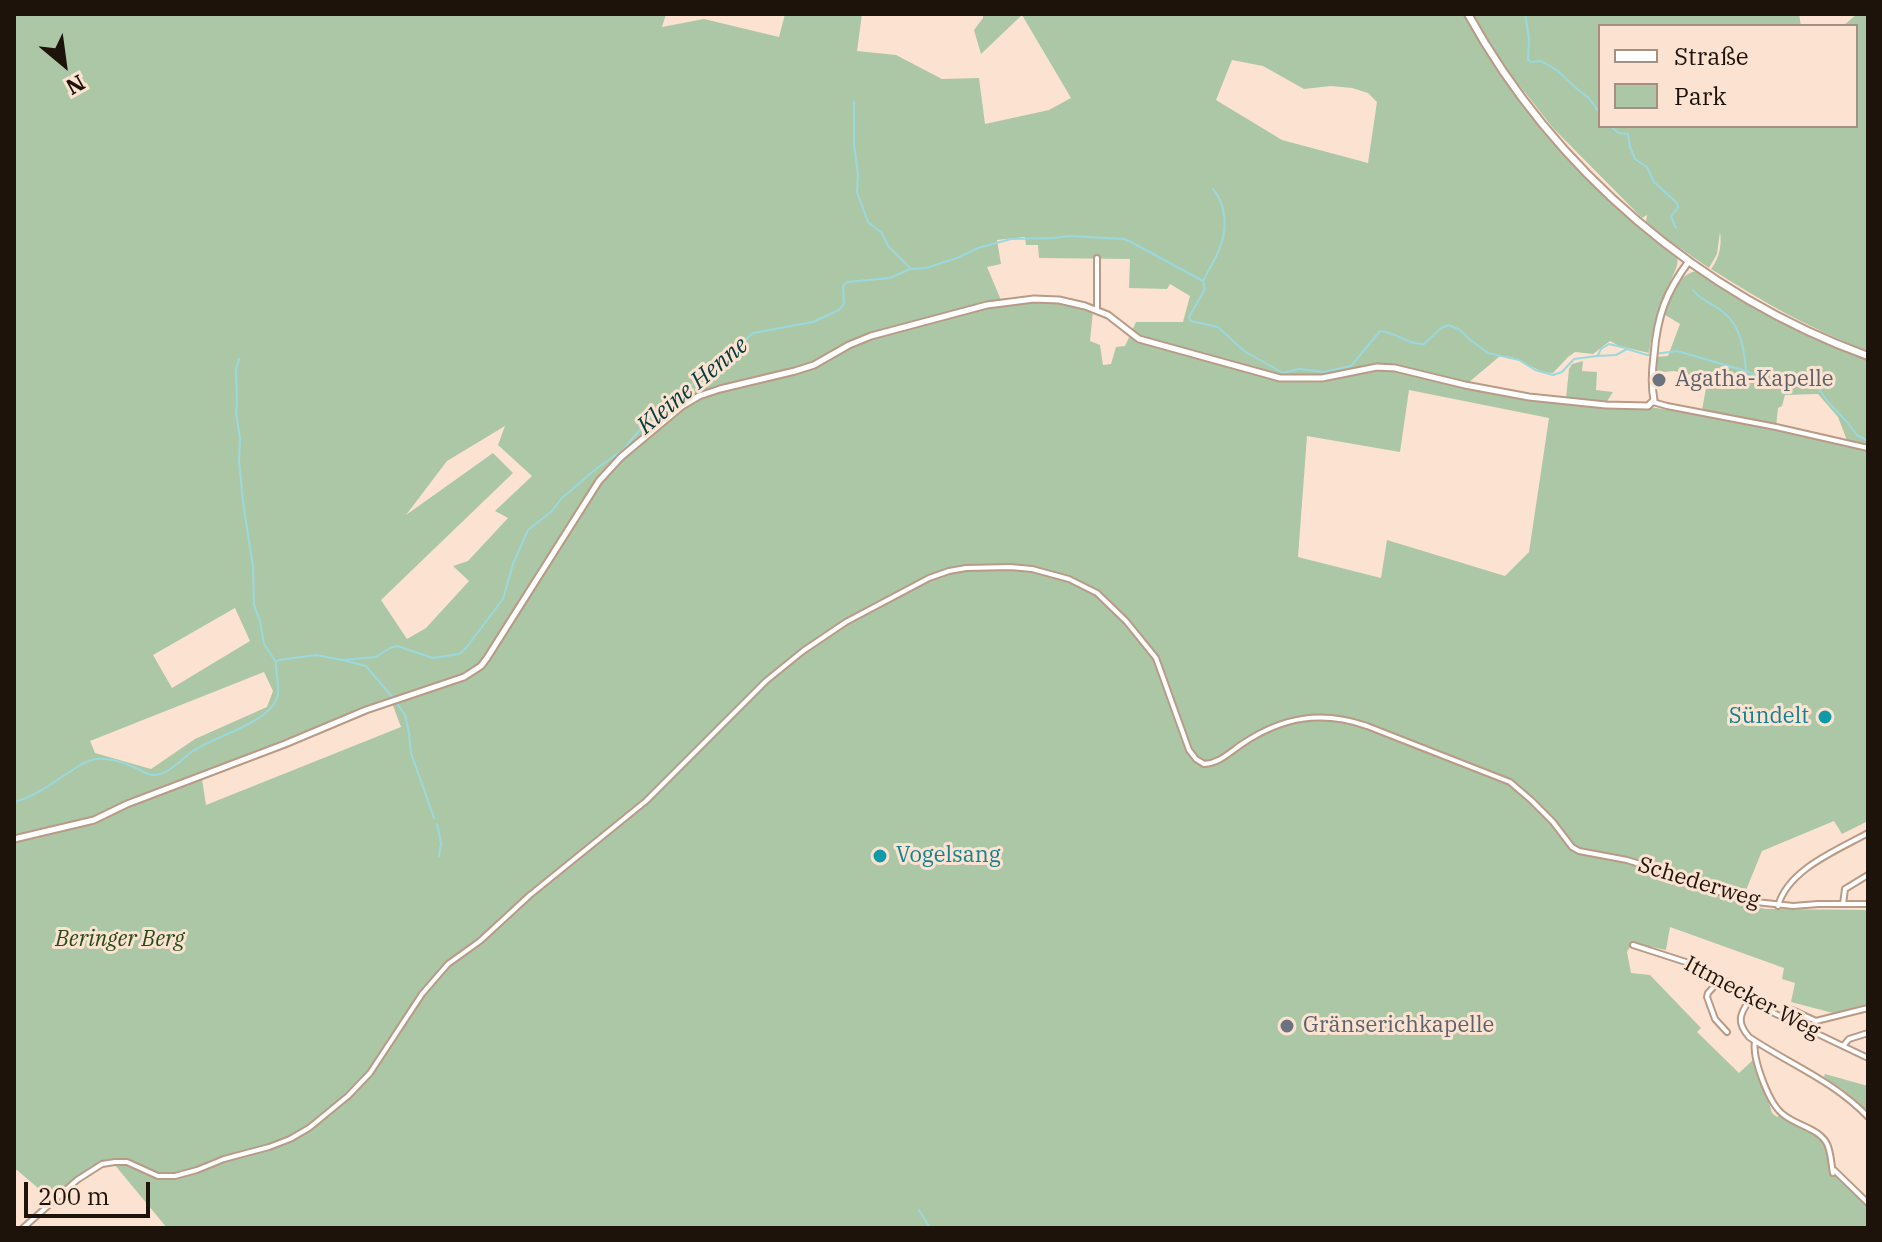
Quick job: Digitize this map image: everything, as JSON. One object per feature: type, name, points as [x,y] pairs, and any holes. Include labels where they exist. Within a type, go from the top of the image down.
[{"type":"main road","points":[[1468,14],[1515,87],[1545,126],[1630,213],[1689,261],[1733,290],[1808,331],[1868,356]]},
{"type":"street","points":[[1097,258],[1097,309]]},
{"type":"street","points":[[1653,402],[1652,372],[1660,312],[1669,291],[1689,261]]},
{"type":"street","points":[[14,839],[94,820],[158,791],[386,702],[450,683],[473,672],[487,658],[603,475],[682,406],[699,396],[737,384],[814,365],[871,336],[987,305],[1047,299],[1097,309],[1136,338],[1273,377],[1296,380],[1377,367],[1395,368],[1539,399],[1606,405],[1648,406],[1653,402]]},
{"type":"street","points":[[1653,402],[1868,448]]},
{"type":"street","name":"Schederweg","points":[[23,1228],[60,1193],[95,1167],[120,1162],[158,1176],[182,1175],[269,1147],[309,1128],[370,1073],[422,994],[448,964],[480,941],[530,895],[646,801],[766,681],[846,622],[918,582],[949,571],[1010,567],[1043,571],[1081,583],[1102,596],[1156,658],[1189,750],[1201,763],[1218,761],[1249,740],[1296,719],[1318,718],[1360,724],[1510,782],[1579,851],[1627,860],[1733,897],[1778,906],[1868,904]]},
{"type":"street","points":[[1778,906],[1782,894],[1808,865],[1868,833]]},
{"type":"street","points":[[1843,904],[1845,889],[1868,875]]},
{"type":"street","name":"Ittmecker Weg","points":[[1633,945],[1686,961],[1721,979],[1749,1001],[1868,1058]]},
{"type":"street","points":[[1721,979],[1707,997],[1715,1019],[1727,1032]]},
{"type":"street","points":[[1749,1001],[1741,1013],[1740,1023],[1745,1032],[1755,1041],[1831,1085],[1868,1117]]},
{"type":"street","points":[[1785,1019],[1792,1010],[1816,1021],[1868,1008]]},
{"type":"street","points":[[1843,1046],[1849,1039],[1868,1033]]},
{"type":"street","points":[[1755,1041],[1755,1056],[1773,1104],[1782,1114],[1823,1138],[1828,1145],[1833,1170],[1868,1203]]},
{"type":"green space","name":"Beringer Berg","points":[[14,14],[666,14],[662,27],[704,19],[779,37],[785,14],[862,14],[857,51],[896,55],[942,79],[979,78],[985,124],[1049,110],[1071,98],[1022,15],[981,54],[974,30],[983,14],[1799,14],[1801,24],[1598,24],[1598,128],[1858,128],[1858,24],[1845,24],[1857,14],[1868,14],[1868,351],[1787,314],[1711,269],[1719,252],[1720,232],[1717,254],[1709,268],[1661,235],[1646,221],[1647,215],[1642,218],[1553,128],[1519,85],[1512,90],[1569,157],[1631,219],[1677,256],[1676,268],[1657,315],[1649,353],[1610,341],[1593,354],[1575,352],[1553,373],[1500,356],[1468,383],[1394,364],[1377,364],[1319,376],[1280,376],[1274,379],[1315,382],[1380,369],[1390,370],[1498,394],[1575,405],[1656,408],[1752,423],[1848,443],[1838,417],[1818,394],[1785,395],[1782,406],[1778,408],[1776,427],[1702,410],[1708,377],[1674,371],[1656,373],[1655,357],[1668,356],[1680,324],[1662,313],[1683,277],[1696,271],[1775,317],[1868,358],[1868,821],[1842,834],[1834,821],[1762,851],[1744,895],[1678,874],[1676,880],[1766,909],[1868,910],[1868,1004],[1833,1013],[1791,1002],[1795,983],[1782,979],[1784,968],[1670,927],[1666,950],[1632,943],[1627,952],[1631,973],[1650,975],[1701,1028],[1697,1032],[1739,1073],[1753,1060],[1760,1070],[1772,1113],[1820,1138],[1827,1150],[1832,1175],[1837,1174],[1868,1205],[1868,1228],[167,1228],[114,1164],[127,1165],[156,1177],[170,1178],[242,1156],[226,1157],[190,1171],[166,1175],[124,1159],[113,1159],[91,1167],[53,1197],[17,1170],[14,1171]],"holes":[[[1232,60],[1263,66],[1304,89],[1331,86],[1368,93],[1377,102],[1368,163],[1282,140],[1216,100]],[[1025,237],[1026,245],[1038,245],[1039,258],[1130,259],[1129,288],[1167,289],[1170,284],[1190,296],[1183,322],[1136,322],[1125,346],[1116,347],[1111,364],[1103,365],[1100,345],[1090,341],[1093,311],[1056,303],[1001,300],[987,267],[1001,264],[997,240]],[[1409,390],[1549,418],[1529,552],[1505,576],[1387,540],[1381,578],[1298,557],[1307,436],[1400,452]],[[505,426],[498,445],[532,476],[495,511],[508,518],[468,561],[453,566],[469,581],[426,628],[407,639],[381,600],[513,473],[493,453],[406,515],[447,461]],[[235,608],[250,641],[172,688],[153,655]],[[264,672],[273,691],[267,707],[195,739],[151,769],[95,753],[90,741]],[[392,703],[401,727],[206,805],[202,779]]]},
{"type":"green space","points":[[1583,361],[1582,371],[1597,372],[1596,390],[1613,392],[1606,403],[1566,398],[1569,369],[1572,364]]},
{"type":"green space","points":[[1825,1074],[1868,1086],[1868,1112],[1824,1077]]},
{"type":"waterway","points":[[1525,14],[1529,38],[1528,60],[1541,61],[1558,71],[1589,98],[1598,111]]},
{"type":"waterway","points":[[854,102],[857,192],[868,222],[882,233],[888,246],[910,268]]},
{"type":"waterway","points":[[1613,128],[1628,134],[1635,159],[1647,167],[1654,182],[1677,203],[1678,207],[1671,217],[1676,228]]},
{"type":"waterway","points":[[1204,280],[1224,231],[1223,209],[1213,189]]},
{"type":"waterway","name":"Kleine Henne","points":[[14,802],[35,794],[94,760],[116,761],[151,775],[168,770],[199,747],[251,723],[272,707],[278,694],[276,662],[279,660],[316,655],[342,660],[376,657],[397,646],[433,658],[459,654],[503,599],[513,564],[528,530],[597,468],[623,450],[648,420],[753,333],[813,322],[839,310],[844,304],[843,286],[847,282],[890,278],[910,269],[926,268],[1011,239],[1069,236],[1131,242],[1203,281],[1205,289],[1189,317],[1191,321],[1218,327],[1244,351],[1283,373],[1299,369],[1325,372],[1351,366],[1380,331],[1424,344],[1441,328],[1449,325],[1488,353],[1519,360],[1535,370],[1553,375],[1562,372],[1574,359],[1616,355],[1627,349],[1647,355],[1677,351],[1776,383],[1806,378],[1815,383],[1857,435],[1868,441]]},
{"type":"waterway","points":[[1693,290],[1734,324],[1743,346],[1746,370]]},
{"type":"waterway","name":"Kleine Henne","points":[[1598,355],[1609,344],[1626,348]]},
{"type":"waterway","points":[[239,359],[236,369],[236,412],[243,502],[253,567],[254,605],[264,644],[276,662]]},
{"type":"waterway","points":[[343,660],[366,666],[393,698]]},
{"type":"waterway","points":[[397,703],[405,715],[411,753],[434,818]]},
{"type":"waterway","points":[[437,824],[441,843],[439,856]]},
{"type":"waterway","points":[[919,1210],[930,1228]]},
{"type":"place","name":"Agatha-Kapelle","points":[[1659,380]]},
{"type":"place","name":"Sündelt","points":[[1825,717]]},
{"type":"place","name":"Vogelsang","points":[[880,856]]},
{"type":"place","name":"Gränserichkapelle","points":[[1287,1026]]}]
